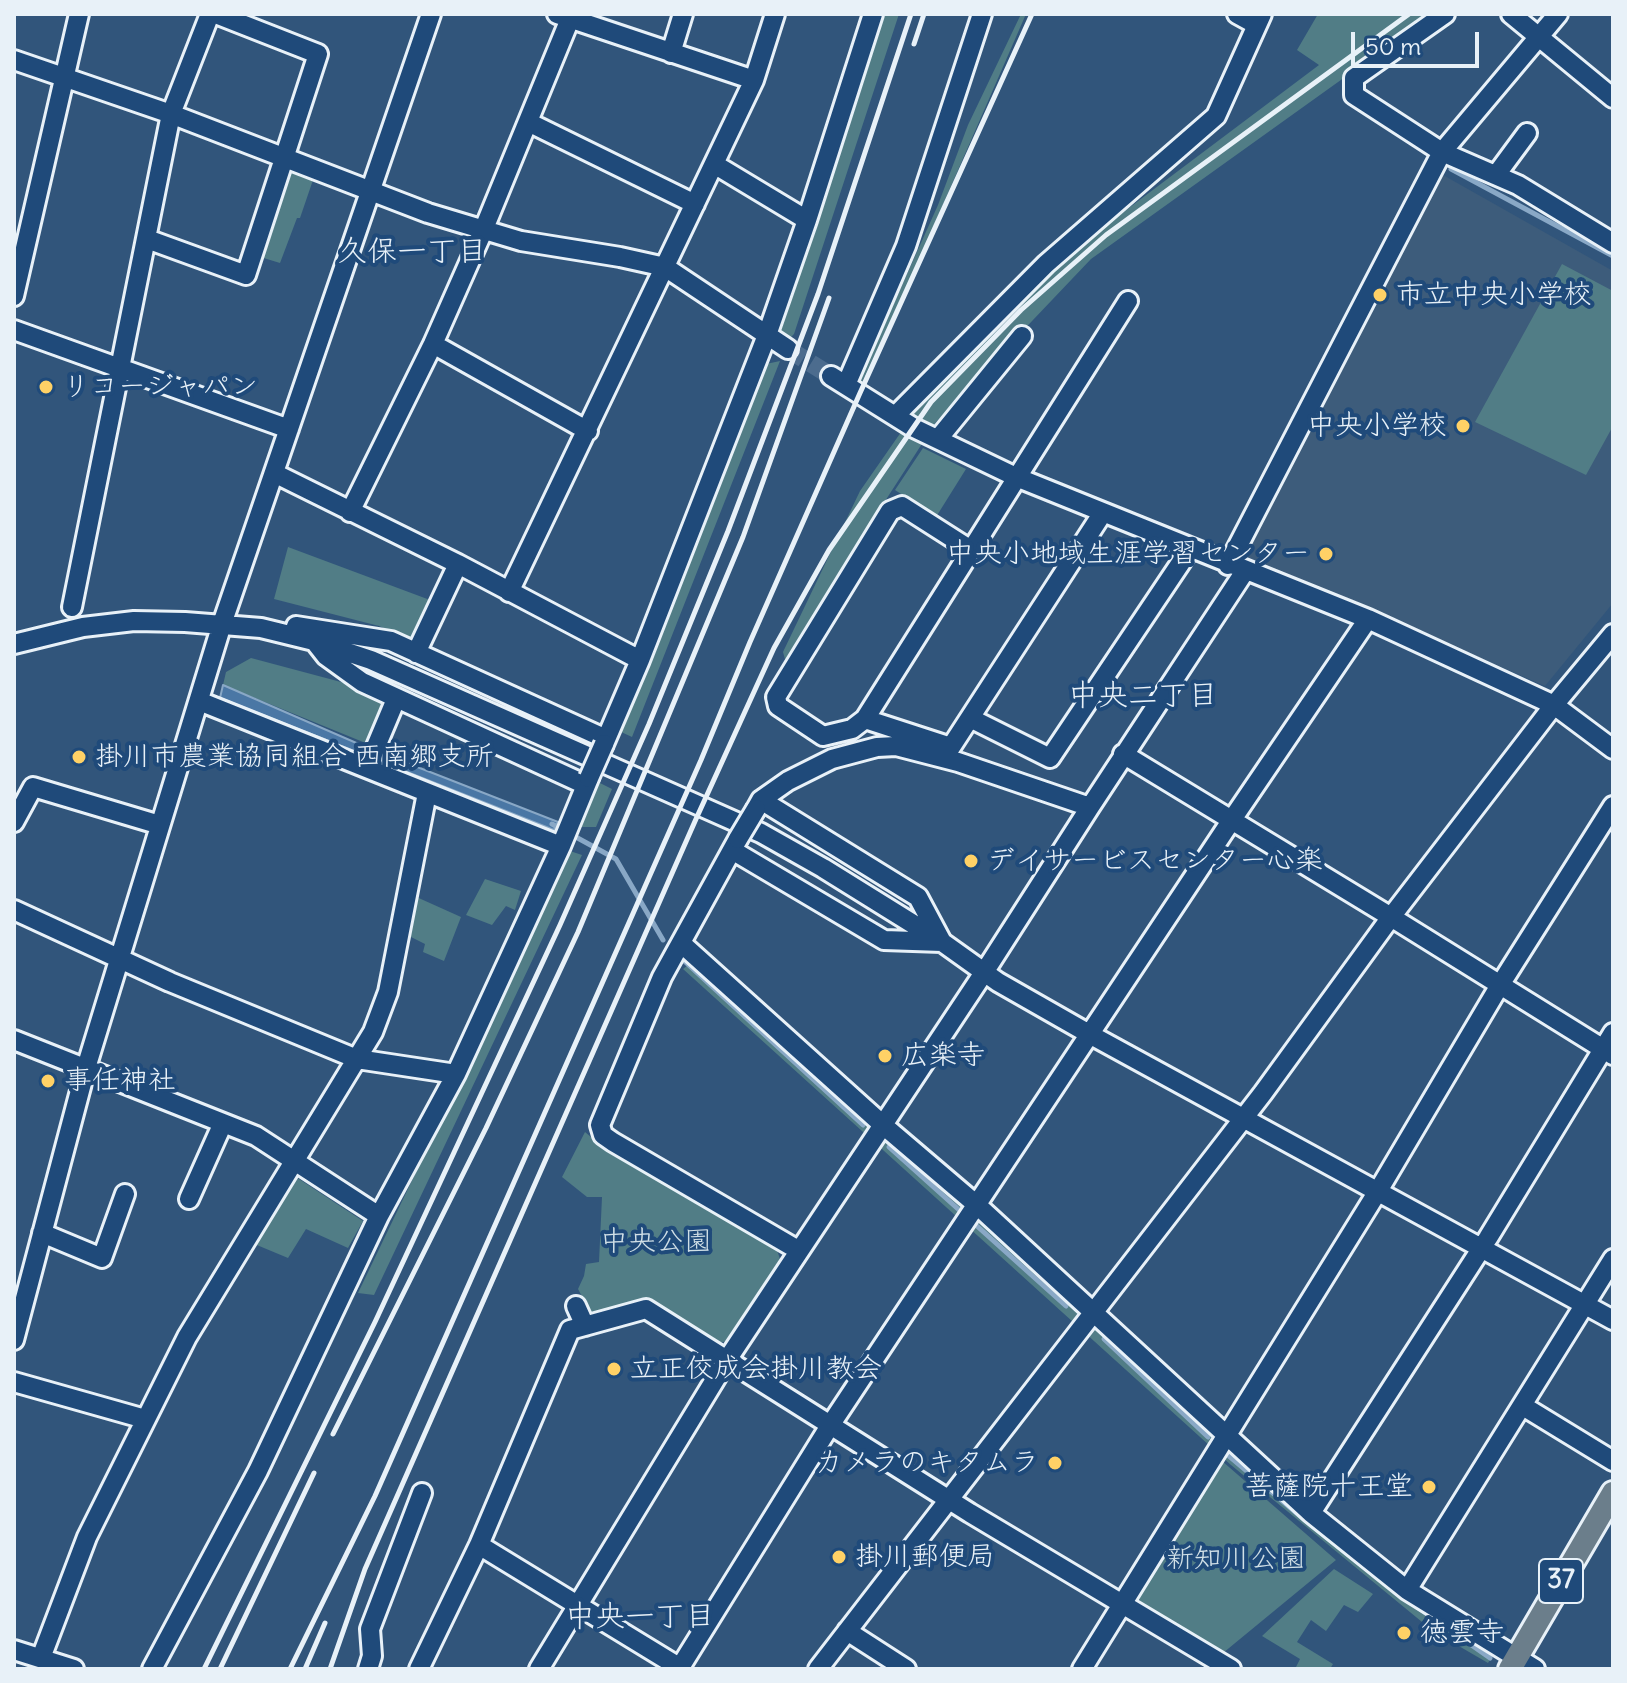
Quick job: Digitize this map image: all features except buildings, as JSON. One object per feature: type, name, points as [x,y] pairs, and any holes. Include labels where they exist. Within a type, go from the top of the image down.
[{"type":"main road","name":"37","points":[[1521,1665],[1613,1493]]},
{"type":"street","points":[[14,296],[79,14]]},
{"type":"street","points":[[72,607],[171,114],[210,14]]},
{"type":"street","points":[[147,239],[246,275],[318,54],[216,14]]},
{"type":"street","points":[[14,1340],[86,1068],[222,624],[431,14]]},
{"type":"street","points":[[671,53],[683,14]]},
{"type":"street","points":[[509,592],[754,80],[775,14]]},
{"type":"street","points":[[152,1669],[258,1471],[379,1216],[456,1074],[565,837],[640,660],[767,335],[873,14]]},
{"type":"street","points":[[982,14],[906,246],[838,380],[895,416],[1016,477],[1368,619],[1554,705],[1613,749]]},
{"type":"street","points":[[895,416],[1046,264],[1216,116],[1260,19],[1237,14]]},
{"type":"street","points":[[1445,14],[1354,78],[1354,95],[1442,152],[1518,185],[1613,243]]},
{"type":"street","points":[[1511,14],[1613,98]]},
{"type":"street","points":[[539,1669],[727,1360],[985,971],[1090,807],[1236,568],[1442,152],[1558,14]]},
{"type":"street","points":[[350,512],[433,344],[483,231],[528,122],[566,15],[754,80]]},
{"type":"street","points":[[14,60],[171,114],[428,213],[483,231],[521,241],[665,267],[788,349]]},
{"type":"street","points":[[528,122],[695,204]]},
{"type":"street","points":[[1496,175],[1527,133]]},
{"type":"street","points":[[714,164],[807,220]]},
{"type":"street","points":[[971,550],[902,506],[890,511],[776,697],[778,706],[823,736],[852,729],[865,719],[1128,301]]},
{"type":"street","points":[[14,330],[289,429]]},
{"type":"street","points":[[938,439],[1022,336]]},
{"type":"street","points":[[433,344],[588,431]]},
{"type":"street","points":[[274,473],[458,564],[640,660]]},
{"type":"street","points":[[865,719],[951,747],[1102,514]]},
{"type":"street","points":[[970,718],[1050,758],[1190,549]]},
{"type":"street","points":[[416,653],[458,564]]},
{"type":"street","points":[[479,1545],[680,1669],[831,1424],[1368,619]]},
{"type":"street","points":[[14,635],[36,629],[134,621],[222,624],[286,633],[371,660],[734,819],[823,868],[942,942],[998,982],[1613,1320]]},
{"type":"street","points":[[286,633],[297,625],[391,641],[605,741]]},
{"type":"street","points":[[14,644],[83,627]]},
{"type":"street","points":[[818,1669],[1243,1118],[1391,917],[1554,705],[1613,634]]},
{"type":"street","points":[[314,641],[326,656],[362,682],[588,781]]},
{"type":"street","points":[[368,765],[396,699]]},
{"type":"street","points":[[199,701],[368,765],[427,793],[565,837]]},
{"type":"street","points":[[798,1250],[603,1135],[600,1125],[662,977],[759,805],[788,781],[832,759],[877,747],[896,746],[958,762],[1090,807]]},
{"type":"street","points":[[1123,754],[1500,985],[1610,1046],[1311,1513]]},
{"type":"street","points":[[14,822],[33,787],[160,825]]},
{"type":"street","points":[[41,1658],[87,1537],[187,1337],[373,1032],[388,992],[427,793]]},
{"type":"street","points":[[759,805],[918,897],[942,942]]},
{"type":"street","points":[[1082,1669],[1378,1191],[1500,985],[1613,806]]},
{"type":"street","points":[[735,844],[884,940],[942,942]]},
{"type":"street","points":[[14,910],[110,952],[120,960],[357,1059],[456,1074]]},
{"type":"street","points":[[678,949],[978,1206],[1311,1513],[1407,1590],[1521,1665]]},
{"type":"street","points":[[14,1040],[256,1136],[379,1216]]},
{"type":"street","points":[[189,1199],[223,1123]]},
{"type":"street","points":[[42,1233],[102,1258],[125,1194]]},
{"type":"street","points":[[1407,1590],[1613,1259]]},
{"type":"street","points":[[576,1306],[585,1326]]},
{"type":"street","points":[[419,1669],[479,1545],[570,1330],[646,1309],[949,1499],[1231,1669]]},
{"type":"street","points":[[14,1382],[145,1419]]},
{"type":"street","points":[[1523,1406],[1613,1461]]},
{"type":"street","points":[[368,1669],[372,1656],[370,1629],[422,1493]]},
{"type":"street","points":[[847,1631],[906,1669]]},
{"type":"street","points":[[14,1650],[74,1669]]},
{"type":"shaded area","name":"中央小学校","points":[[1443,175],[1613,271],[1613,603],[1545,686],[1244,556]]},
{"type":"shaded area","points":[[223,685],[361,745],[558,822],[554,830],[220,698]]},
{"type":"green space","points":[[883,14],[899,14],[794,334],[789,339],[776,328],[817,219]]},
{"type":"green space","points":[[1021,14],[1026,14],[918,262],[862,382],[859,381],[938,205],[968,125]]},
{"type":"green space","points":[[1318,14],[1433,14],[1091,259],[936,422],[786,663],[783,652],[860,491],[922,402],[1073,250],[1319,65],[1297,50]]},
{"type":"green space","points":[[287,171],[313,180],[280,263],[257,256]]},
{"type":"green space","points":[[1562,264],[1613,291],[1613,426],[1586,475],[1475,422]]},
{"type":"green space","points":[[780,361],[632,737],[619,731],[766,364]]},
{"type":"green space","points":[[923,448],[966,469],[936,517],[895,490]]},
{"type":"green space","points":[[288,547],[430,600],[415,642],[379,626],[274,599]]},
{"type":"green space","points":[[251,658],[356,686],[386,701],[368,744],[223,685],[226,672]]},
{"type":"green space","points":[[598,782],[612,789],[596,827],[578,827]]},
{"type":"green space","points":[[570,851],[582,855],[374,1295],[358,1293]]},
{"type":"green space","points":[[485,879],[521,891],[515,910],[506,906],[492,925],[466,915]]},
{"type":"green space","points":[[412,895],[461,917],[444,961],[423,952],[425,944],[405,934]]},
{"type":"green space","points":[[692,962],[1155,1376],[1494,1653],[1488,1663],[1433,1631],[1231,1465],[683,969]]},
{"type":"green space","name":"中央公園","points":[[585,1132],[777,1250],[780,1259],[727,1341],[719,1343],[649,1298],[592,1315],[578,1289],[586,1264],[599,1262],[602,1197],[587,1197],[562,1177]]},
{"type":"green space","points":[[296,1177],[363,1221],[348,1248],[306,1229],[288,1258],[252,1243]]},
{"type":"green space","name":"新知川公園","points":[[1222,1461],[1336,1560],[1223,1653],[1141,1604],[1138,1596]]},
{"type":"green space","points":[[1334,1569],[1373,1594],[1358,1612],[1344,1605],[1326,1631],[1311,1620],[1297,1642],[1333,1664],[1330,1669],[1295,1669],[1300,1659],[1262,1636]]},
{"type":"waterway","points":[[1451,169],[1613,256]]},
{"type":"waterway","points":[[552,824],[616,859],[663,940]]},
{"type":"waterway","points":[[681,958],[863,1125]]},
{"type":"waterway","points":[[889,1147],[1066,1306]]},
{"type":"waterway","points":[[1104,1339],[1208,1437]]},
{"type":"waterway","points":[[1229,1456],[1399,1594]]},
{"type":"waterway","points":[[1407,1600],[1490,1658]]},
{"type":"tunnel","points":[[788,349],[831,376]]},
{"type":"railway","points":[[204,1669],[375,1322],[560,925],[649,724],[728,531],[818,294],[911,14]]},
{"type":"railway","points":[[914,44],[924,14]]},
{"type":"railway","points":[[290,1669],[375,1496],[860,393],[1032,14]]},
{"type":"railway","points":[[330,1669],[365,1569],[696,819],[774,648],[829,550],[931,402],[1021,310],[1106,235],[1409,14]]},
{"type":"railway","points":[[333,1434],[486,1128],[578,932],[743,537],[829,298]]},
{"type":"railway","points":[[220,1669],[314,1473]]},
{"type":"railway","points":[[305,1669],[325,1623]]},
{"type":"place","name":"市立中央小学校","points":[[1380,295]]},
{"type":"place","name":"リコージャパン","points":[[46,387]]},
{"type":"place","name":"中央小学校","points":[[1463,426]]},
{"type":"place","name":"中央小地域生涯学習センター","points":[[1326,554]]},
{"type":"place","name":"掛川市農業協同組合 西南郷支所","points":[[79,757]]},
{"type":"place","name":"デイサービスセンター心楽","points":[[971,861]]},
{"type":"place","name":"広楽寺","points":[[885,1056]]},
{"type":"place","name":"事任神社","points":[[48,1081]]},
{"type":"place","name":"立正佼成会掛川教会","points":[[614,1369]]},
{"type":"place","name":"カメラのキタムラ","points":[[1055,1463]]},
{"type":"place","name":"菩薩院十王堂","points":[[1429,1487]]},
{"type":"place","name":"掛川郵便局","points":[[839,1557]]},
{"type":"place","name":"徳雲寺","points":[[1404,1633]]},
{"type":"district","name":"久保一丁目","points":[[412,252]]},
{"type":"district","name":"中央二丁目","points":[[1143,696]]},
{"type":"district","name":"中央一丁目","points":[[640,1617]]}]
